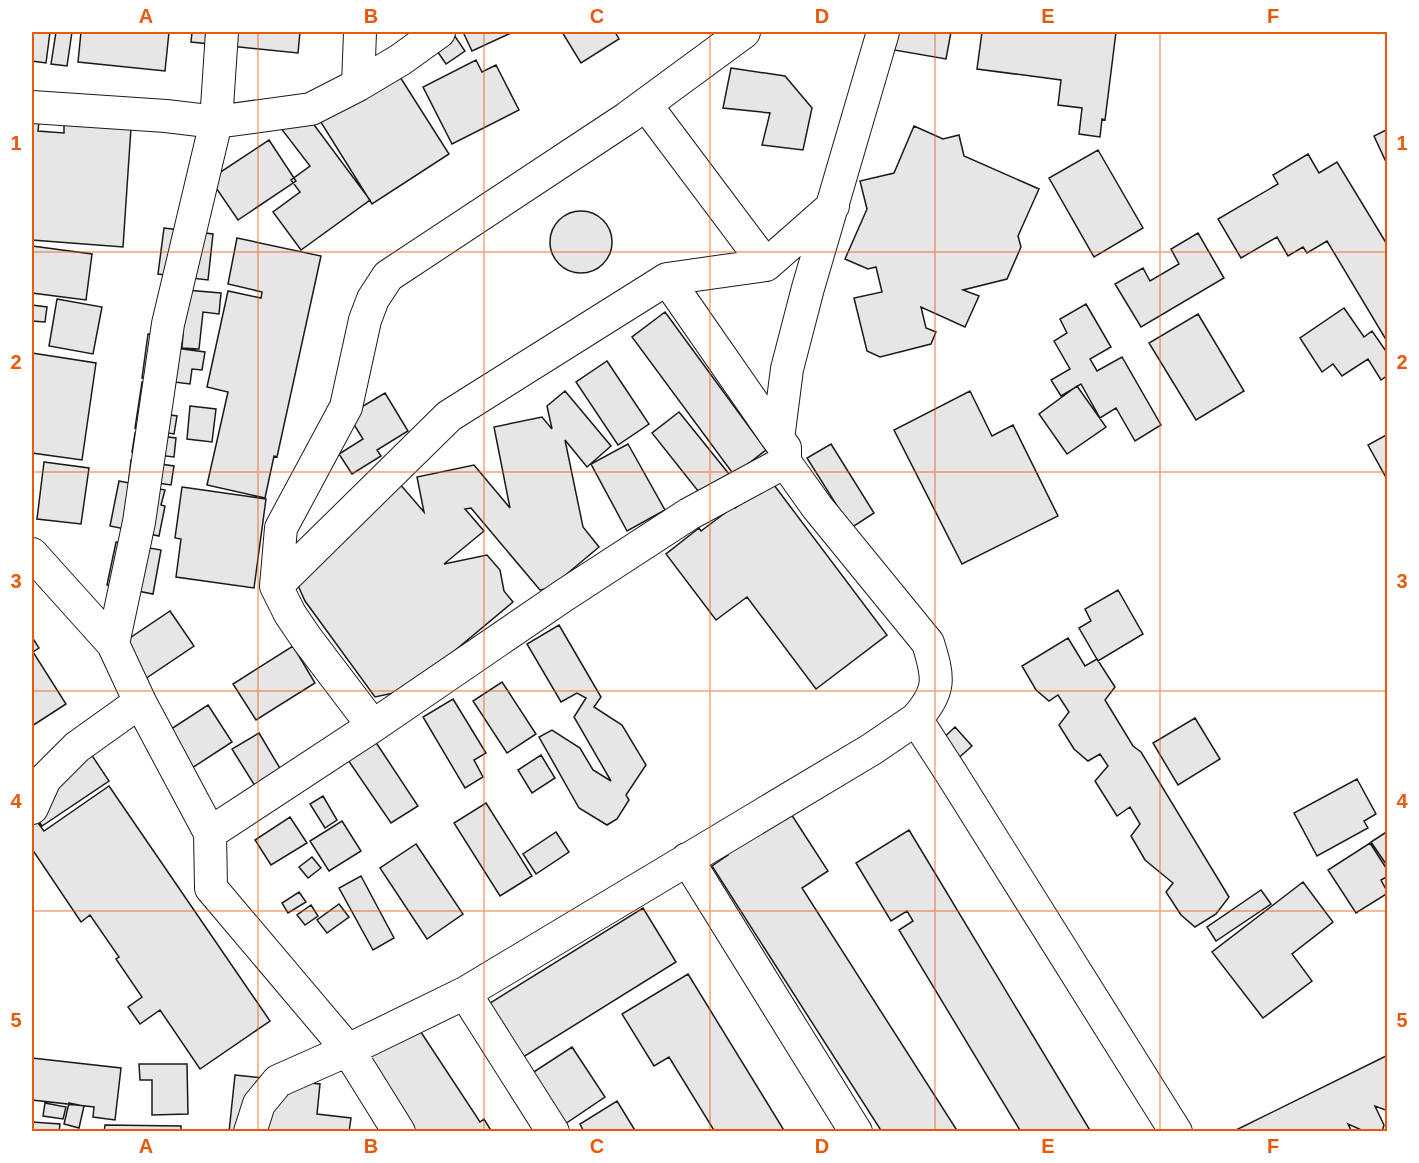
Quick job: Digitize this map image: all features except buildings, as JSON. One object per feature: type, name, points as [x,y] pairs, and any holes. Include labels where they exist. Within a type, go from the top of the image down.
[{"type":"street","points":[[113,644],[139,522],[168,324],[216,122],[222,32]]},
{"type":"street","points":[[358,85],[360,32]]},
{"type":"street","points":[[32,107],[166,116],[216,122],[311,109],[400,60],[439,32]]},
{"type":"street","points":[[373,726],[307,639],[290,614],[276,586],[281,528],[346,407],[365,320],[373,299],[388,276],[646,105],[744,32]]},
{"type":"street","points":[[782,450],[787,369],[808,288],[883,32]]},
{"type":"street","points":[[646,105],[766,265]]},
{"type":"street","points":[[276,586],[449,416],[668,279],[766,265],[833,206]]},
{"type":"street","points":[[250,1131],[259,1104],[278,1081],[465,993],[872,749],[916,719],[930,704],[935,689],[936,669],[928,643],[817,507],[782,450],[668,279]]},
{"type":"street","points":[[210,833],[782,450]]},
{"type":"street","points":[[32,554],[113,644],[140,702],[210,833],[211,888],[348,1050],[399,1131]]},
{"type":"street","points":[[32,808],[45,779],[76,747],[140,702]]},
{"type":"street","points":[[916,719],[1176,1131]]},
{"type":"street","points":[[687,859],[856,1131]]},
{"type":"street","points":[[465,993],[553,1131]]}]
